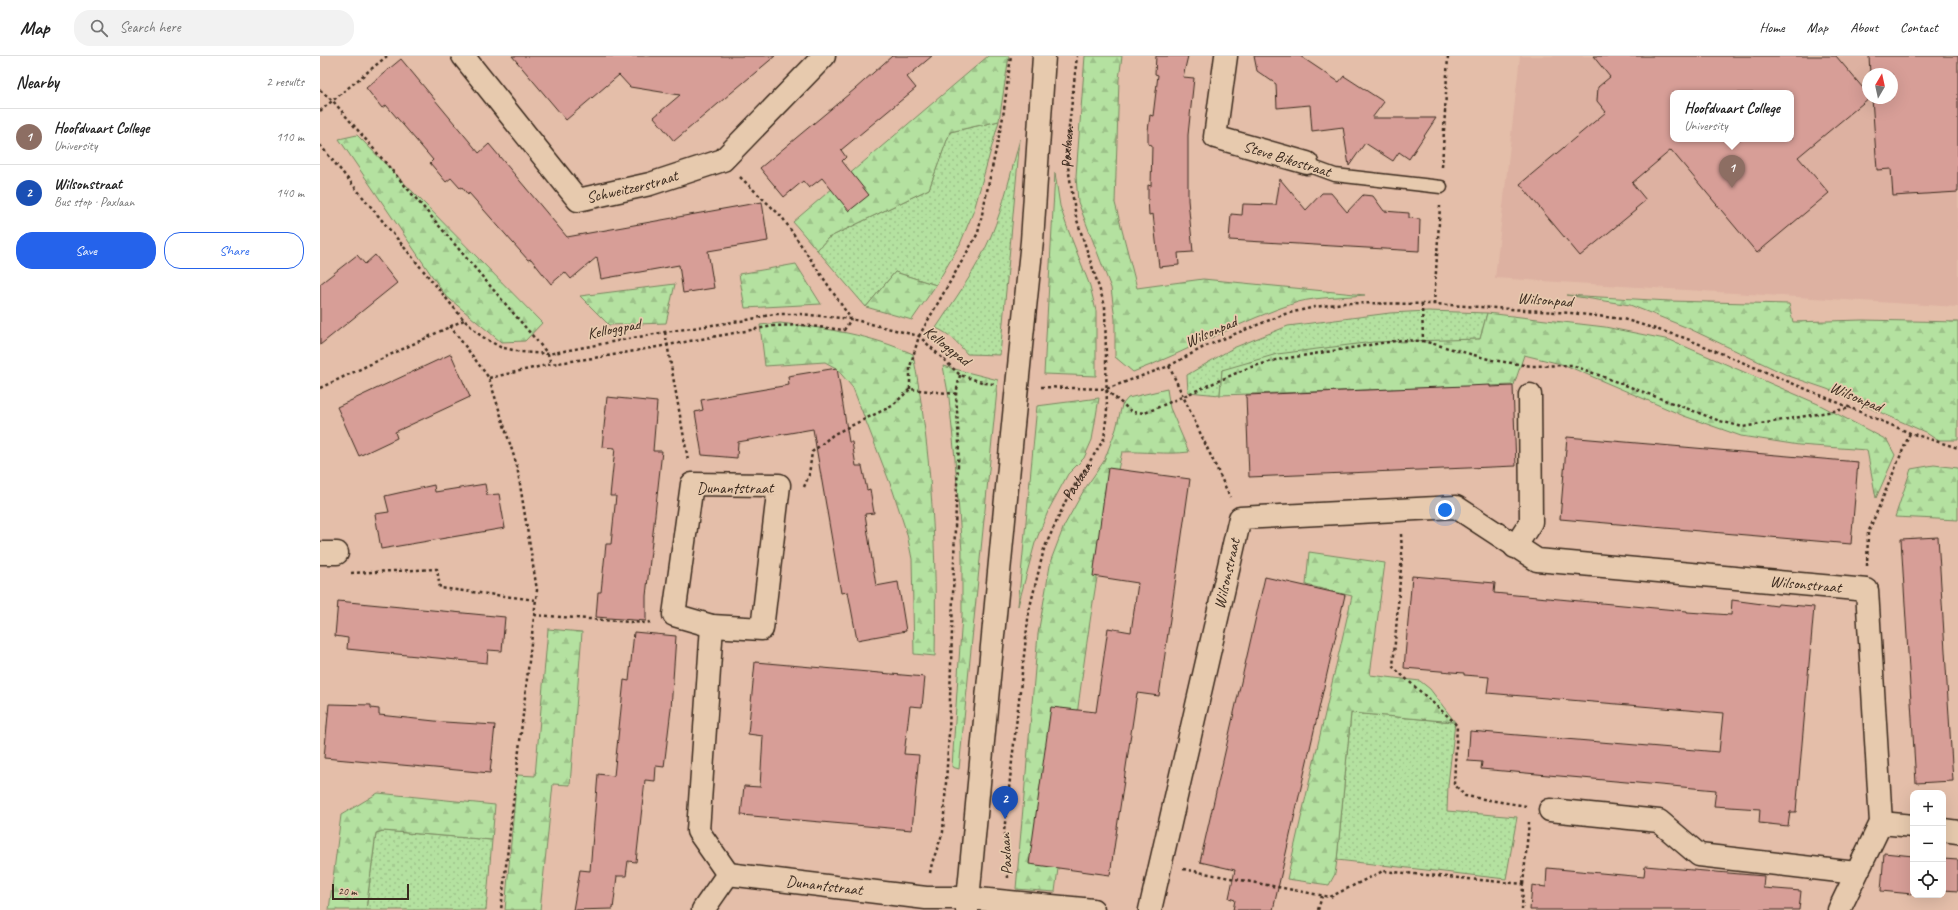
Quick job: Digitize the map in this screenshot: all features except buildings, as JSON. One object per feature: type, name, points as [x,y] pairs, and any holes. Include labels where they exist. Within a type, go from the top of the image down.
[{"type":"street","name":"Schweitzerstraat","points":[[463,56],[578,200],[650,184],[723,160],[824,56]]},
{"type":"street","name":"Paxlaan","points":[[968,904],[1012,435],[1032,241],[1044,56]]},
{"type":"street","name":"Steve Bikostraat","points":[[1226,56],[1215,137],[1307,163]]},
{"type":"street","points":[[1515,547],[1531,522],[1530,395]]},
{"type":"street","name":"Dunantstraat","points":[[692,484],[779,485],[762,629],[712,626],[674,615],[692,484]]},
{"type":"street","name":"Wilsonstraat","points":[[1150,910],[1240,518],[1456,507],[1537,560],[1867,590]]},
{"type":"street","points":[[1839,910],[1881,823],[1867,590]]},
{"type":"street","points":[[703,910],[728,874],[698,831],[712,626]]},
{"type":"street","points":[[1540,809],[1659,821],[1699,855],[1856,873]]},
{"type":"street","points":[[1881,823],[1910,826]]},
{"type":"street","points":[[1946,830],[1958,832]]},
{"type":"street","name":"Dunantstraat","points":[[728,874],[968,904]]},
{"type":"street","points":[[968,904],[1009,902],[1093,910]]},
{"type":"lane","name":"Steve Bikostraat","points":[[1307,163],[1313,167],[1335,174],[1441,187]]},
{"type":"path","points":[[320,110],[387,56]]},
{"type":"path","points":[[779,485],[804,487],[809,475],[812,452],[834,434],[892,406],[910,389],[910,367],[919,336],[978,233],[1003,117],[1011,56]]},
{"type":"path","name":"Paxlaan","points":[[1009,902],[1004,832],[1029,611],[1044,549],[1068,496],[1104,439],[1107,411],[1105,306],[1076,217],[1066,154],[1077,56]]},
{"type":"path","points":[[320,90],[333,101],[548,354],[551,364]]},
{"type":"path","name":"Kelloggpad","points":[[320,145],[464,320],[481,336],[500,347],[521,352],[548,354],[665,332],[747,320],[774,314],[800,314],[852,319],[919,336],[960,375],[985,383],[1000,384]]},
{"type":"path","points":[[489,378],[551,364],[773,326],[802,325],[844,330],[852,319],[782,217],[723,160]]},
{"type":"path","name":"Wilsonpad","points":[[1037,387],[1106,389],[1169,366],[1204,347],[1237,333],[1285,314],[1315,306],[1344,303],[1422,304],[1571,313],[1623,319],[1685,338],[1910,434],[1958,448]]},
{"type":"path","points":[[1422,304],[1423,341]]},
{"type":"path","points":[[320,388],[464,320]]},
{"type":"path","points":[[450,326],[489,378],[517,466],[537,590],[501,910]]},
{"type":"path","points":[[665,332],[692,484]]},
{"type":"path","points":[[1106,389],[1132,412],[1138,414],[1145,413],[1183,398],[1248,368],[1276,360],[1401,340],[1423,341],[1492,360],[1531,366],[1572,365],[1720,421],[1743,427],[1851,408]]},
{"type":"path","points":[[1169,366],[1240,518]]},
{"type":"path","points":[[926,898],[932,863],[943,832],[949,733],[954,527],[959,443],[956,394],[960,375]]},
{"type":"path","points":[[910,389],[956,394]]},
{"type":"path","points":[[1867,590],[1868,533],[1910,434]]},
{"type":"path","points":[[1399,510],[1402,555],[1393,667],[1457,726],[1454,784],[1465,796],[1540,809],[1523,884],[1522,910]]},
{"type":"path","points":[[329,553],[350,574],[437,569],[440,588],[536,600]]},
{"type":"path","points":[[534,615],[645,623],[674,615]]},
{"type":"path","points":[[1161,864],[1330,897],[1383,871],[1523,884]]},
{"type":"path","points":[[1318,910],[1322,896]]},
{"type":"shaded area","points":[[1520,56],[1958,56],[1958,307],[1495,278]]},
{"type":"green space","points":[[988,56],[1009,56],[999,121],[950,132],[929,189],[828,238],[817,250],[793,222]]},
{"type":"green space","points":[[1085,56],[1122,56],[1119,79],[1115,203],[1137,288],[1203,279],[1365,295],[1322,298],[1298,302],[1277,309],[1133,372],[1115,357],[1115,319],[1111,288],[1078,202],[1076,176]]},
{"type":"green space","points":[[999,121],[974,210],[960,244],[936,285],[895,272],[866,307],[817,250],[828,238],[929,189],[950,132]]},
{"type":"green space","points":[[357,135],[542,323],[525,341],[501,342],[445,295],[339,139]]},
{"type":"green space","points":[[1020,139],[1000,355],[967,354],[953,339],[936,328],[972,272],[991,236],[1004,200]]},
{"type":"green space","points":[[1055,173],[1060,206],[1090,286],[1096,311],[1096,376],[1044,374]]},
{"type":"green space","points":[[796,264],[821,304],[745,308],[739,274]]},
{"type":"green space","points":[[895,272],[936,285],[912,320],[866,307]]},
{"type":"green space","points":[[675,284],[666,323],[609,325],[580,296]]},
{"type":"green space","points":[[1566,295],[1669,301],[1789,304],[1793,322],[1862,320],[1958,322],[1958,440],[1937,440],[1925,432],[1827,389],[1789,376],[1688,328],[1630,305]]},
{"type":"green space","points":[[1428,311],[1487,313],[1480,339],[1442,341],[1222,370],[1220,395],[1188,392],[1187,375],[1233,348],[1288,326],[1390,313]]},
{"type":"green space","points":[[1487,313],[1605,327],[1670,340],[1818,404],[1887,440],[1895,455],[1876,498],[1867,450],[1799,445],[1741,436],[1684,416],[1565,365],[1524,355],[1514,385],[1220,395],[1222,370],[1277,354],[1373,342],[1480,339]]},
{"type":"green space","points":[[780,323],[848,333],[897,347],[913,354],[925,429],[932,504],[935,580],[935,656],[914,654],[912,559],[907,534],[893,491],[853,388],[836,368],[825,362],[765,366],[760,325]]},
{"type":"green space","points":[[943,366],[998,380],[959,769],[952,767],[962,615],[962,552],[949,398]]},
{"type":"green space","points":[[1167,389],[1170,408],[1189,452],[1122,452],[1110,506],[1091,616],[1055,892],[1016,889],[1038,634],[1051,560],[1064,526],[1084,490],[1104,461],[1116,429],[1122,405],[1128,398]]},
{"type":"green space","points":[[1099,398],[1092,440],[1084,458],[1068,474],[1049,509],[1035,543],[1018,606],[1037,406]]},
{"type":"green space","points":[[1934,465],[1958,468],[1958,520],[1895,517],[1911,469]]},
{"type":"green space","points":[[1309,552],[1385,563],[1370,675],[1420,681],[1430,689],[1455,722],[1351,713],[1337,860],[1335,874],[1329,885],[1287,879],[1352,596],[1306,585]]},
{"type":"green space","points":[[548,629],[582,632],[570,785],[553,784],[540,910],[505,910],[517,775],[535,776]]},
{"type":"green space","points":[[1351,713],[1455,722],[1448,785],[1447,811],[1517,817],[1506,879],[1337,860]]},
{"type":"green space","points":[[378,793],[495,805],[492,840],[383,831],[376,833],[366,910],[329,910],[341,815]]},
{"type":"green space","points":[[383,831],[492,840],[486,910],[366,910],[376,833]]},
{"type":"place","name":"Hoofdvaart College","points":[[1732,188]]},
{"type":"place","name":"Wilsonstraat","points":[[1005,819]]}]
